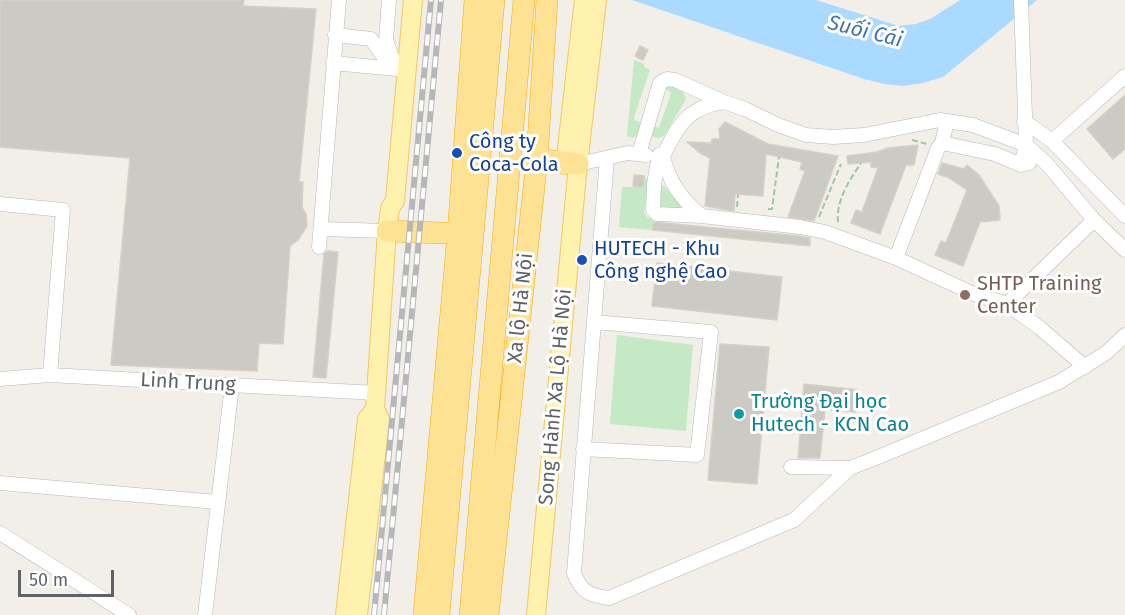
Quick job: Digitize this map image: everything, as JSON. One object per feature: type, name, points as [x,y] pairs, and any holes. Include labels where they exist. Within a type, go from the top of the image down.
[{"type":"highway","points":[[439,615],[465,234],[484,4]]},
{"type":"highway","name":"Xa lộ Hà Nội","points":[[470,615],[523,6]]},
{"type":"highway","name":"Xa lộ Hà Nội","points":[[489,615],[537,159],[546,7]]},
{"type":"highway","points":[[537,159],[572,163]]},
{"type":"highway","points":[[387,231],[465,234]]},
{"type":"highway","points":[[424,615],[465,234]]},
{"type":"main road","points":[[390,208],[385,200],[394,68],[403,0]]},
{"type":"main road","points":[[358,615],[380,419],[376,401],[387,231],[390,208],[395,201],[413,0]]},
{"type":"main road","name":"Song Hành Xa Lộ Hà Nội","points":[[525,615],[588,1]]},
{"type":"main road","name":"Song Hành Xa Lộ Hà Nội","points":[[536,615],[572,163]]},
{"type":"main road","points":[[345,615],[367,419],[376,401]]},
{"type":"street","points":[[319,248],[339,0]]},
{"type":"street","points":[[389,0],[386,40],[394,68]]},
{"type":"street","points":[[1021,0],[1026,145],[1021,165]]},
{"type":"street","points":[[336,34],[371,39],[394,68]]},
{"type":"street","points":[[333,63],[394,68]]},
{"type":"street","points":[[1052,141],[1125,76]]},
{"type":"street","points":[[639,154],[660,83],[667,79],[675,80],[778,125],[807,135],[833,137],[864,135],[940,120],[973,125],[1026,145],[1042,159],[1094,220],[1125,250]]},
{"type":"street","points":[[724,102],[702,106],[692,114],[676,131],[661,155],[654,184],[653,210],[657,214],[702,216],[814,230],[840,237],[896,258],[974,294],[1007,304],[1040,328],[1085,367]]},
{"type":"street","points":[[896,258],[938,147],[942,143],[947,121]]},
{"type":"street","points":[[1024,121],[1052,141],[1122,208]]},
{"type":"street","points":[[942,143],[995,154],[1021,165],[1042,159]]},
{"type":"street","points":[[572,163],[628,153],[661,155]]},
{"type":"street","points":[[661,155],[676,187],[692,208],[702,216]]},
{"type":"street","points":[[607,158],[574,573],[578,583],[589,595],[609,598],[794,520],[850,468],[1059,382],[1106,353],[1125,335]]},
{"type":"street","points":[[0,204],[63,210],[50,375]]},
{"type":"street","points":[[1007,304],[1094,220]]},
{"type":"street","points":[[321,229],[387,231]]},
{"type":"street","points":[[583,449],[697,455],[711,332],[594,322]]},
{"type":"street","name":"Linh Trung","points":[[0,379],[50,375],[232,385],[376,401]]},
{"type":"street","points":[[205,615],[232,385]]},
{"type":"street","points":[[791,466],[850,468]]},
{"type":"street","points":[[0,483],[217,502]]},
{"type":"street","points":[[0,533],[129,615]]},
{"type":"path","points":[[761,208],[772,209],[778,157]]},
{"type":"path","points":[[840,237],[837,220],[840,201],[861,163]]},
{"type":"path","points":[[814,230],[841,164]]},
{"type":"green space","points":[[634,60],[644,64],[644,67],[650,70],[634,117],[642,123],[638,135],[633,138],[627,136]]},
{"type":"green space","points":[[672,83],[683,92],[686,99],[664,136],[657,138],[651,136],[652,125],[659,128],[671,93],[663,87]]},
{"type":"green space","points":[[644,176],[649,182],[644,213],[648,218],[654,219],[652,230],[619,227],[622,187],[643,187]]},
{"type":"green space","points":[[658,186],[664,186],[679,200],[681,205],[678,212],[662,209],[659,204]]},
{"type":"green space","points":[[617,335],[693,345],[686,431],[610,424]]},
{"type":"water","name":"Suối Cái","points":[[632,0],[816,0],[899,26],[930,19],[960,0],[1037,0],[943,77],[903,86],[864,79]]},
{"type":"building","points":[[0,0],[244,0],[243,6],[316,9],[299,182],[303,182],[302,207],[306,214],[307,226],[298,240],[290,246],[283,344],[259,343],[257,371],[111,365],[130,158],[0,147]]},
{"type":"building","points":[[640,46],[648,50],[643,60],[635,56]]},
{"type":"building","points":[[1125,95],[1125,149],[1113,159],[1087,129]]},
{"type":"building","points":[[725,122],[768,144],[838,156],[814,221],[788,217],[805,171],[800,169],[802,162],[766,154],[763,196],[735,194],[734,211],[705,206],[710,158],[687,142],[711,143],[712,139],[720,139],[719,129]]},
{"type":"building","points":[[918,145],[914,165],[906,165],[880,234],[851,223],[856,210],[862,212],[878,168],[871,167],[871,162],[848,164],[847,156]]},
{"type":"building","points":[[942,163],[964,169],[967,165],[979,175],[999,206],[1000,220],[980,222],[963,266],[935,255],[941,241],[946,243],[967,190],[949,178],[938,174]]},
{"type":"building","points":[[634,175],[644,176],[643,187],[633,186]]},
{"type":"building","points":[[654,222],[799,236],[810,238],[810,246],[652,230]]},
{"type":"building","points":[[327,251],[338,252],[326,378],[313,377],[324,254]]},
{"type":"building","points":[[657,263],[782,277],[777,320],[652,306]]},
{"type":"building","name":"Trường Đại học Hutech - KCN Cao","points":[[720,344],[769,347],[757,484],[708,480]]},
{"type":"building","points":[[804,384],[859,390],[856,412],[825,409],[820,458],[798,458]]},
{"type":"railway","points":[[374,615],[431,0]]},
{"type":"railway","points":[[384,615],[441,0]]},
{"type":"place","name":"Công ty Coca-Cola","points":[[457,153]]},
{"type":"place","name":"HUTECH - Khu Công nghệ Cao","points":[[582,260]]},
{"type":"place","name":"SHTP Training Center","points":[[965,295]]},
{"type":"place","name":"Trường Đại học Hutech - KCN Cao","points":[[739,414]]}]
